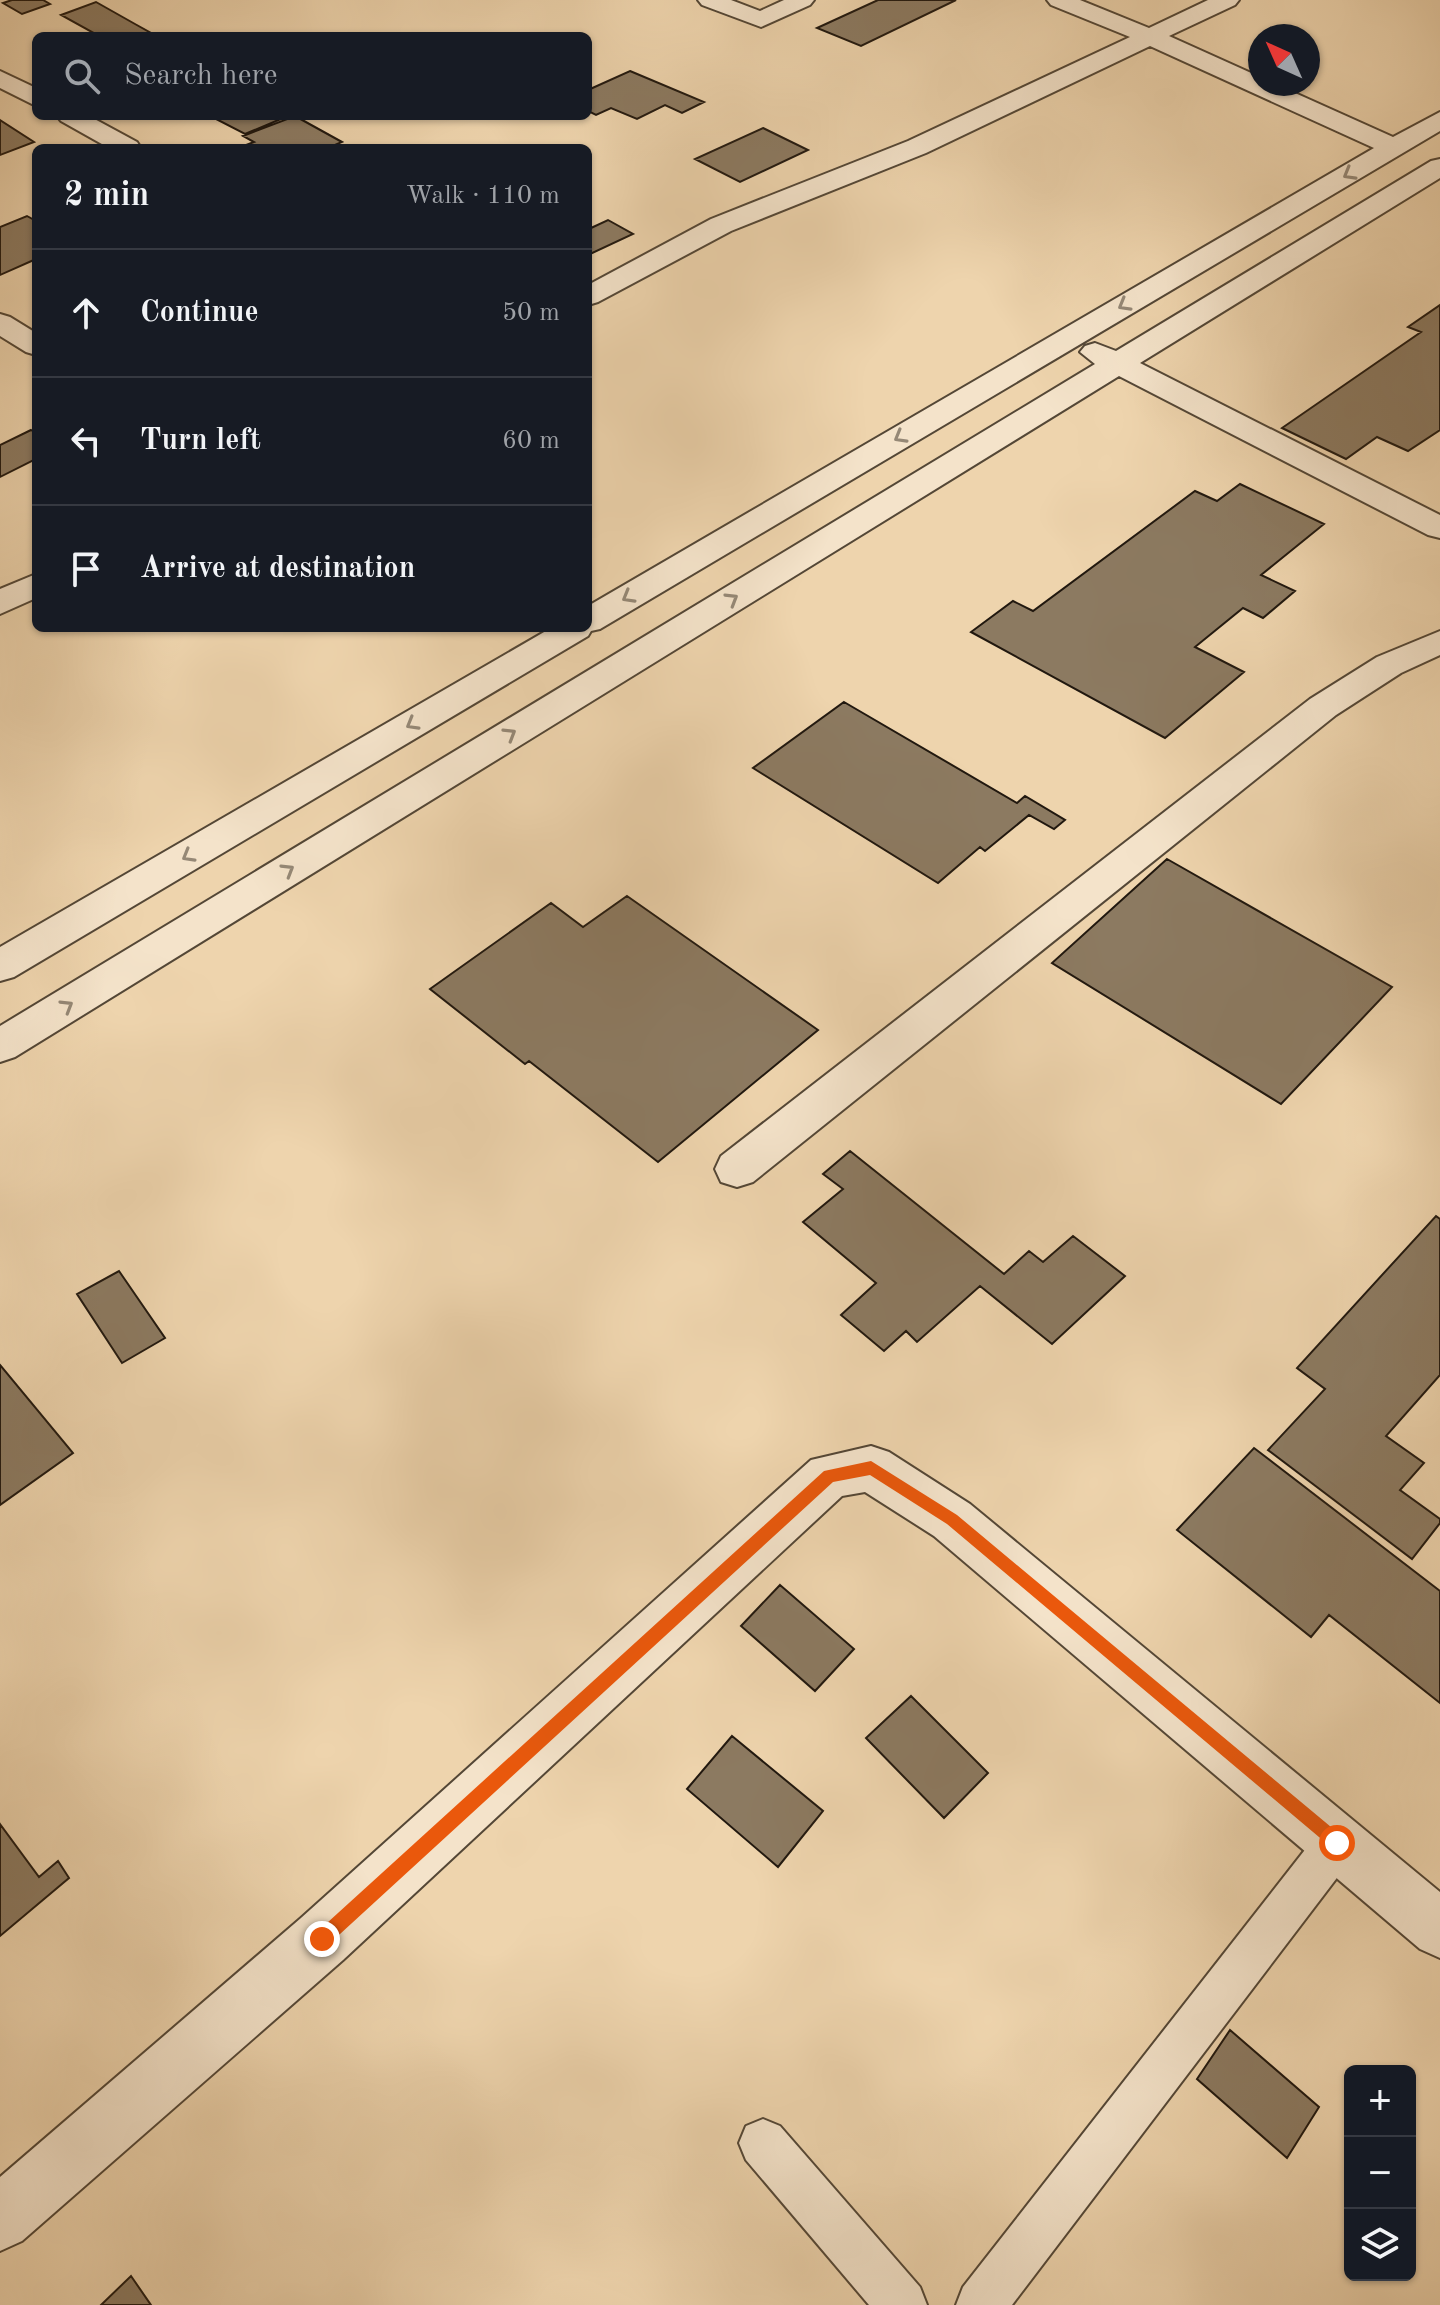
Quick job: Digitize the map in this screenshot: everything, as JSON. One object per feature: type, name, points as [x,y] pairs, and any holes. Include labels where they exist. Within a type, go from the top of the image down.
[{"type":"street","points":[[710,0],[761,20],[802,0]]},
{"type":"street","points":[[1059,0],[1151,37],[1394,147]]},
{"type":"street","points":[[592,294],[721,225],[917,147],[1227,0]]},
{"type":"street","points":[[0,78],[32,96]]},
{"type":"street","points":[[77,120],[121,144]]},
{"type":"street","points":[[592,619],[1440,120]]},
{"type":"street","points":[[0,1046],[1440,167]]},
{"type":"street","points":[[0,323],[32,343]]},
{"type":"street","points":[[1068,339],[1440,528]]},
{"type":"street","points":[[0,603],[32,586]]},
{"type":"street","points":[[0,966],[569,632]]},
{"type":"street","points":[[737,1169],[1323,707],[1389,665],[1440,642]]},
{"type":"street","points":[[0,2219],[322,1939],[829,1476],[871,1468],[952,1520],[1440,1929]]},
{"type":"lane","points":[[981,2305],[1337,1843]]},
{"type":"lane","points":[[763,2143],[902,2305]]},
{"type":"building","points":[[43,0],[50,4],[22,14],[3,3]]},
{"type":"building","points":[[878,0],[956,0],[861,46],[817,28]]},
{"type":"building","points":[[96,2],[149,32],[92,32],[61,15]]},
{"type":"building","points":[[630,71],[704,102],[682,113],[665,105],[637,119],[611,108],[596,115],[592,113],[592,88]]},
{"type":"building","points":[[0,120],[34,142],[0,155]]},
{"type":"building","points":[[218,120],[278,120],[245,134]]},
{"type":"building","points":[[285,120],[302,120],[342,142],[249,144],[254,142],[243,136]]},
{"type":"building","points":[[763,128],[808,150],[740,182],[695,159]]},
{"type":"building","points":[[27,216],[32,219],[32,261],[0,275],[0,227]]},
{"type":"building","points":[[608,220],[633,234],[592,253],[592,228]]},
{"type":"building","points":[[1440,305],[1440,430],[1408,451],[1377,437],[1346,459],[1282,428],[1421,332],[1408,327]]},
{"type":"building","points":[[31,430],[32,461],[0,477],[0,445]]},
{"type":"building","points":[[1240,484],[1324,524],[1261,575],[1295,591],[1263,618],[1243,608],[1195,647],[1244,672],[1165,738],[971,632],[1013,601],[1033,611],[1195,491],[1217,501]]},
{"type":"building","points":[[844,702],[1017,803],[1025,796],[1065,820],[1054,829],[1029,815],[985,851],[980,847],[938,883],[753,768]]},
{"type":"building","points":[[1167,859],[1392,987],[1281,1104],[1052,963]]},
{"type":"building","points":[[627,896],[818,1030],[658,1162],[529,1061],[525,1064],[430,989],[551,903],[583,927]]},
{"type":"building","points":[[850,1151],[1004,1274],[1029,1251],[1043,1262],[1073,1236],[1125,1276],[1052,1344],[980,1286],[917,1342],[906,1331],[884,1351],[841,1315],[876,1283],[803,1222],[843,1189],[823,1174]]},
{"type":"building","points":[[1436,1216],[1440,1219],[1440,1375],[1386,1436],[1424,1463],[1400,1490],[1440,1519],[1412,1559],[1268,1450],[1325,1389],[1297,1368]]},
{"type":"building","points":[[119,1271],[165,1338],[122,1363],[77,1294]]},
{"type":"building","points":[[0,1365],[73,1453],[0,1505]]},
{"type":"building","points":[[1254,1448],[1440,1591],[1440,1703],[1329,1615],[1311,1637],[1177,1530]]},
{"type":"building","points":[[780,1585],[854,1649],[815,1691],[741,1626]]},
{"type":"building","points":[[911,1696],[988,1773],[944,1818],[866,1738]]},
{"type":"building","points":[[732,1736],[823,1811],[778,1867],[687,1789]]},
{"type":"building","points":[[0,1824],[39,1877],[58,1861],[69,1878],[0,1936]]},
{"type":"building","points":[[1230,2030],[1319,2107],[1287,2158],[1197,2079]]},
{"type":"building","points":[[131,2276],[151,2305],[101,2305]]},
{"type":"route","points":[[322,1939],[829,1476],[871,1468],[952,1520],[1337,1843]]}]
